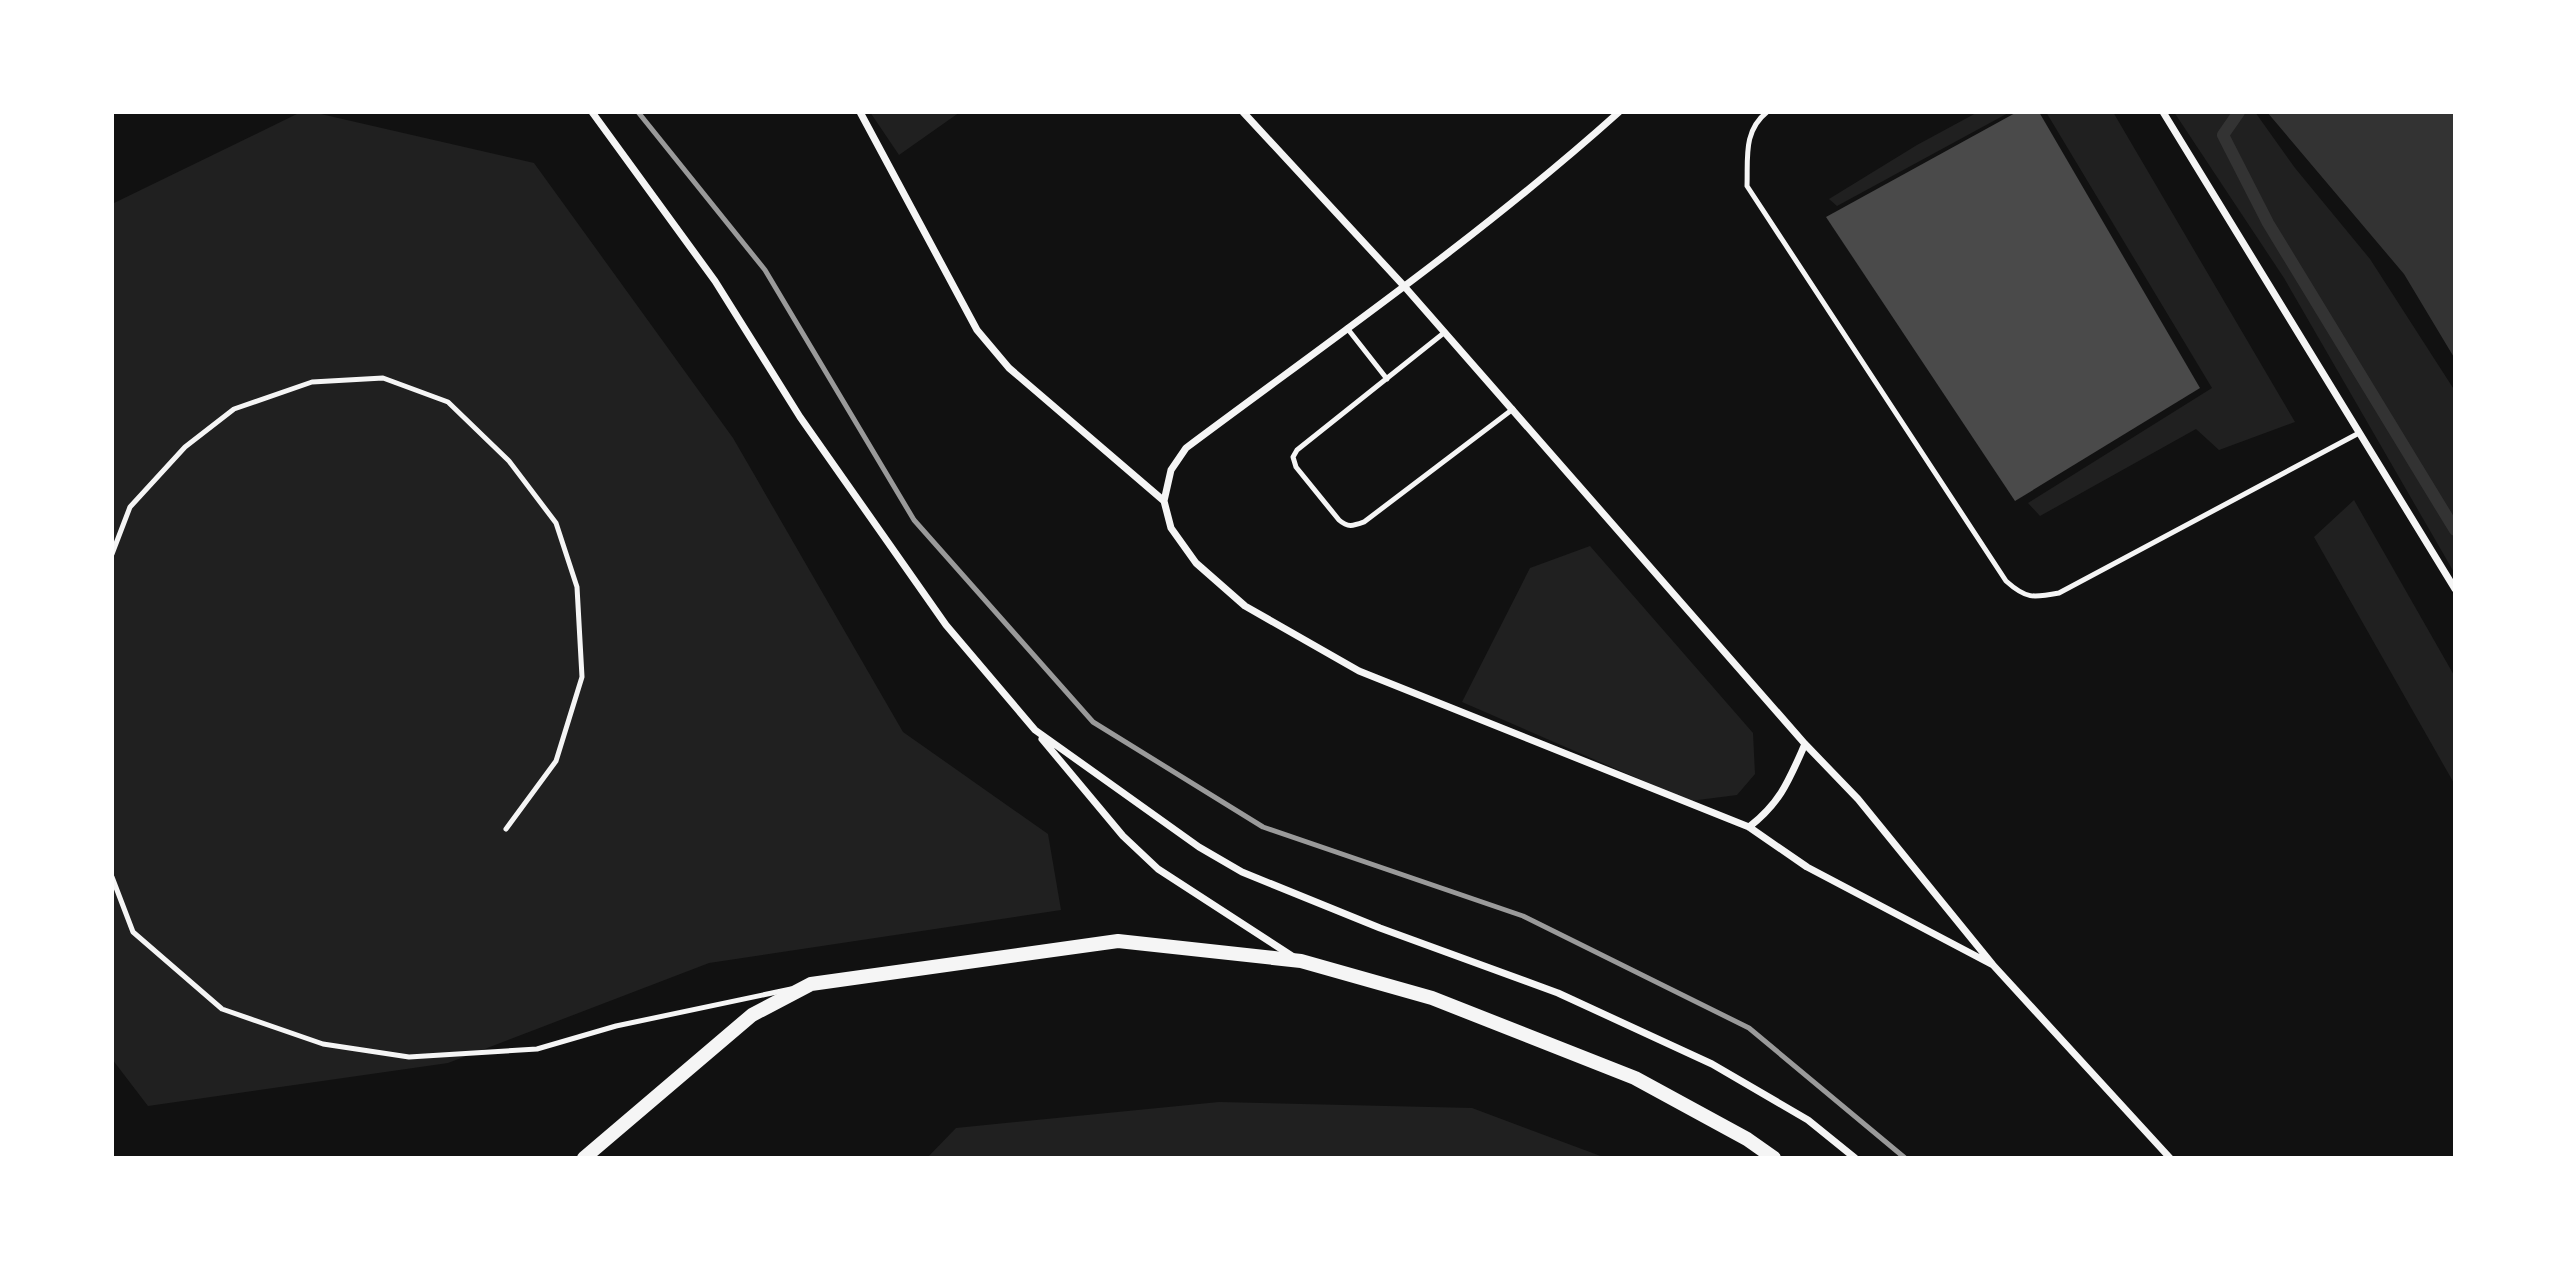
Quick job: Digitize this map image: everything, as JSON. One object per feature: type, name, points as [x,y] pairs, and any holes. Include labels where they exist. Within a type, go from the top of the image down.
[{"type":"main road","points":[[584,1158],[752,1015],[811,985],[1118,941],[1301,961],[1432,998],[1635,1078],[1747,1139],[1774,1158]]},
{"type":"street","points":[[592,112],[715,281],[800,417],[946,625],[1123,836],[1158,869],[1301,961]]},
{"type":"street","points":[[860,112],[977,330],[1009,368],[1164,501]]},
{"type":"street","points":[[1244,112],[1445,332],[1805,744],[1858,799],[1993,965],[2170,1158]]},
{"type":"street","points":[[1619,112],[1573,153],[1404,286],[1186,448],[1171,470],[1164,501],[1171,528],[1196,563],[1245,606],[1359,671],[1749,827],[1807,867],[1993,965]]},
{"type":"street","points":[[2163,112],[2455,589]]},
{"type":"street","points":[[1035,730],[1199,847],[1242,872],[1380,928],[1558,993],[1712,1064],[1808,1120],[1855,1158]]},
{"type":"street","points":[[1749,827],[1769,811],[1784,790],[1805,744]]},
{"type":"lane","points":[[1767,112],[1755,121],[1748,142],[1747,186],[2006,580],[2021,594],[2037,597],[2059,593],[2359,433]]},
{"type":"lane","points":[[1347,328],[1387,379]]},
{"type":"lane","points":[[1445,332],[1297,450],[1293,457],[1296,467],[1345,525],[1352,527],[1364,522],[1513,409]]},
{"type":"lane","points":[[112,554],[130,506],[185,447],[234,408],[312,382],[383,378],[447,401],[509,461],[556,523],[577,587],[582,677],[556,761],[506,829]]},
{"type":"lane","points":[[112,877],[133,932],[222,1009],[323,1044],[409,1057],[537,1049],[615,1026],[811,985]]},
{"type":"shaded area","points":[[301,112],[312,112],[534,163],[733,438],[903,732],[1048,834],[1061,910],[709,963],[448,1063],[148,1106],[112,1059],[112,204]]},
{"type":"shaded area","points":[[870,112],[960,112],[899,155]]},
{"type":"shaded area","points":[[1978,112],[2010,112],[1837,206],[1829,199],[1917,145]]},
{"type":"shaded area","points":[[2046,112],[2113,112],[2295,422],[2219,450],[2196,429],[2040,516],[2028,503],[2212,388]]},
{"type":"shaded area","points":[[2174,112],[2255,112],[2295,168],[2370,259],[2455,391],[2455,574],[2284,278]]},
{"type":"shaded area","points":[[2267,112],[2455,112],[2455,359],[2404,274]]},
{"type":"shaded area","points":[[2354,500],[2455,677],[2455,785],[2314,537]]},
{"type":"shaded area","points":[[1590,546],[1753,733],[1755,774],[1737,795],[1690,801],[1462,702],[1530,568]]},
{"type":"shaded area","points":[[1219,1102],[1472,1108],[1606,1158],[927,1158],[956,1128]]},
{"type":"building","points":[[2017,112],[2039,112],[2200,388],[2015,501],[1826,217]]},
{"type":"waterway","points":[[2239,112],[2223,135],[2268,223],[2455,530]]},
{"type":"railway","points":[[638,112],[765,270],[914,520],[1093,722],[1263,827],[1523,916],[1749,1028],[1905,1158]]}]
